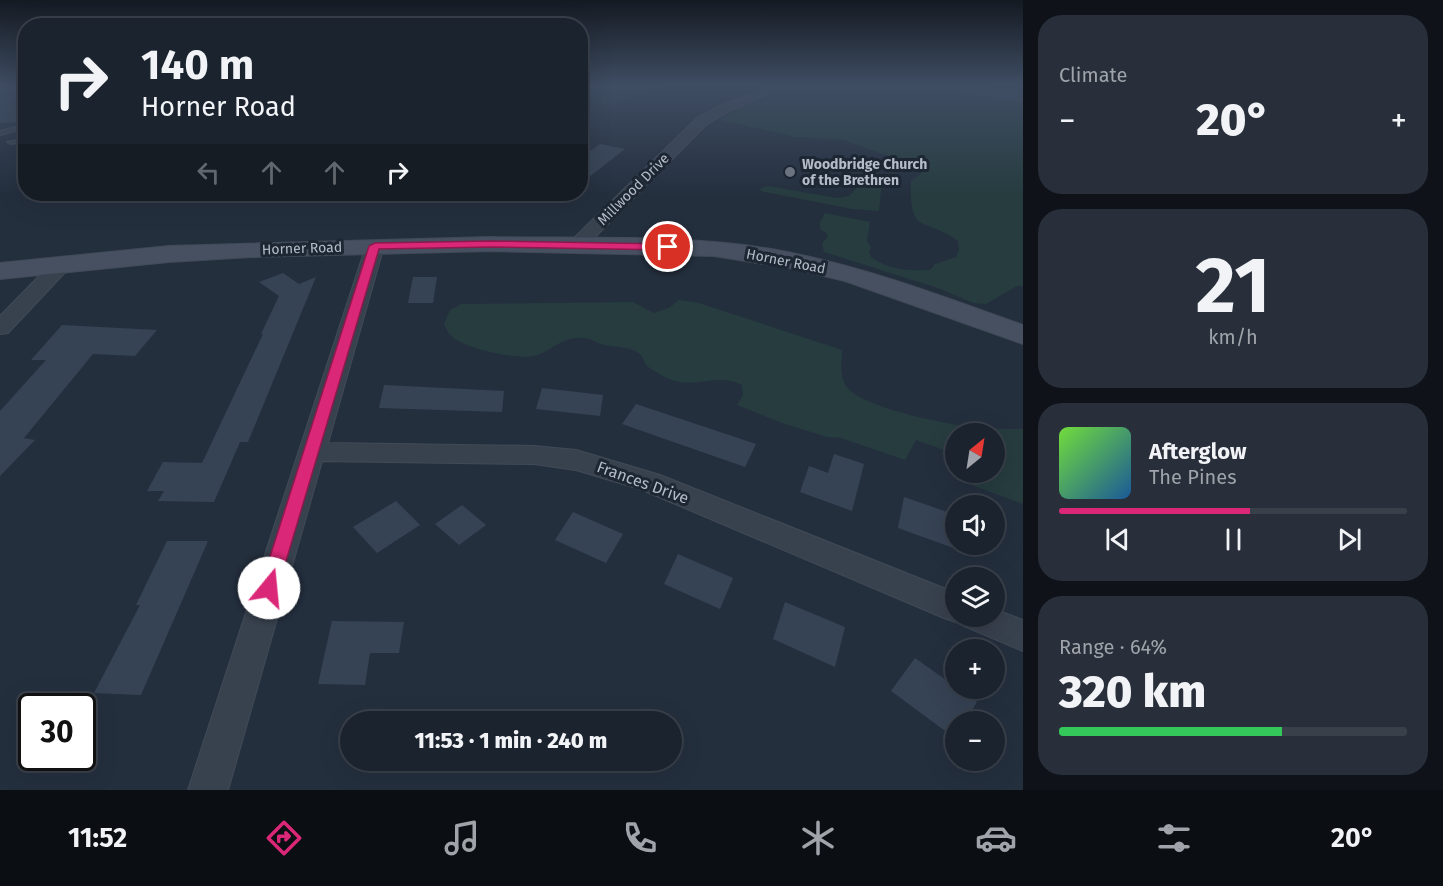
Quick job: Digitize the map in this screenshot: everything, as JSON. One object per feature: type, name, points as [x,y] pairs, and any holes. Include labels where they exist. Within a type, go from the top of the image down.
[{"type":"main road","name":"Horner Road","points":[[0,271],[181,254],[375,246],[578,244],[714,249],[790,260],[884,285],[1023,335]]},
{"type":"street","name":"Millwood Drive","points":[[578,244],[701,122]]},
{"type":"street","points":[[208,790],[375,246]]},
{"type":"street","points":[[0,328],[61,265]]},
{"type":"street","name":"Frances Drive","points":[[310,452],[534,455],[576,460],[650,482],[945,603]]},
{"type":"street","points":[[1002,627],[1023,636]]},
{"type":"lane","points":[[0,133],[18,128]]},
{"type":"lane","points":[[10,142],[18,141]]},
{"type":"green space","points":[[728,122],[1023,122],[1023,286],[1017,286],[986,304],[973,303],[938,288],[824,252],[822,243],[828,237],[820,229],[820,222],[825,213],[870,222],[867,241],[871,247],[869,252],[871,257],[892,267],[907,270],[930,270],[935,264],[956,257],[959,250],[958,241],[921,223],[916,218],[911,199],[911,181],[921,174],[923,163],[882,154],[844,140],[795,137]]},
{"type":"green space","points":[[869,175],[879,177],[882,182],[879,211],[852,209],[760,191],[761,188],[768,186],[837,198],[849,196]]},
{"type":"green space","points":[[679,300],[699,303],[842,350],[842,372],[846,386],[869,402],[946,423],[945,450],[916,440],[905,460],[841,438],[827,437],[782,423],[737,405],[743,395],[742,385],[725,380],[684,382],[672,380],[650,368],[640,354],[631,349],[601,344],[586,338],[576,338],[563,341],[541,354],[516,356],[466,345],[451,336],[444,324],[450,310],[461,304],[633,302],[654,313],[669,308]]},
{"type":"green space","points":[[1005,429],[1023,429],[1023,504],[1005,497],[1005,495],[998,495],[972,483],[1005,483]]},
{"type":"building","points":[[600,144],[625,149],[588,178],[588,152]]},
{"type":"building","points":[[283,273],[299,284],[316,277],[248,442],[240,442],[214,502],[158,501],[164,491],[147,491],[163,462],[202,463],[279,296],[259,282]]},
{"type":"building","points":[[413,277],[437,277],[433,303],[408,303]]},
{"type":"building","points":[[62,325],[157,330],[135,356],[93,354],[24,438],[35,440],[0,476],[0,411],[46,360],[31,360]]},
{"type":"building","points":[[384,385],[504,391],[502,412],[379,408]]},
{"type":"building","points":[[542,388],[603,395],[600,416],[536,409]]},
{"type":"building","points":[[636,404],[756,444],[745,467],[622,424]]},
{"type":"building","points":[[834,454],[864,464],[852,511],[800,492],[809,466],[828,473]]},
{"type":"building","points":[[904,497],[945,511],[945,545],[898,528]]},
{"type":"building","points":[[396,501],[420,525],[377,553],[353,527]]},
{"type":"building","points":[[462,505],[486,525],[459,545],[435,524]]},
{"type":"building","points":[[573,512],[623,534],[606,563],[555,540]]},
{"type":"building","points":[[167,541],[208,541],[141,695],[94,693],[140,605],[136,605]]},
{"type":"building","points":[[678,554],[733,578],[720,609],[664,584]]},
{"type":"building","points":[[785,602],[845,627],[835,667],[773,639]]},
{"type":"building","points":[[332,621],[404,622],[399,653],[370,653],[365,685],[318,684]]},
{"type":"building","points":[[915,658],[945,679],[945,699],[973,699],[977,702],[972,711],[945,711],[945,731],[891,691]]},
{"type":"place","name":"Woodbridge Church of the Brethren","points":[[790,172]]},
{"type":"route","points":[[269,588],[375,246],[578,244],[668,247]]}]
